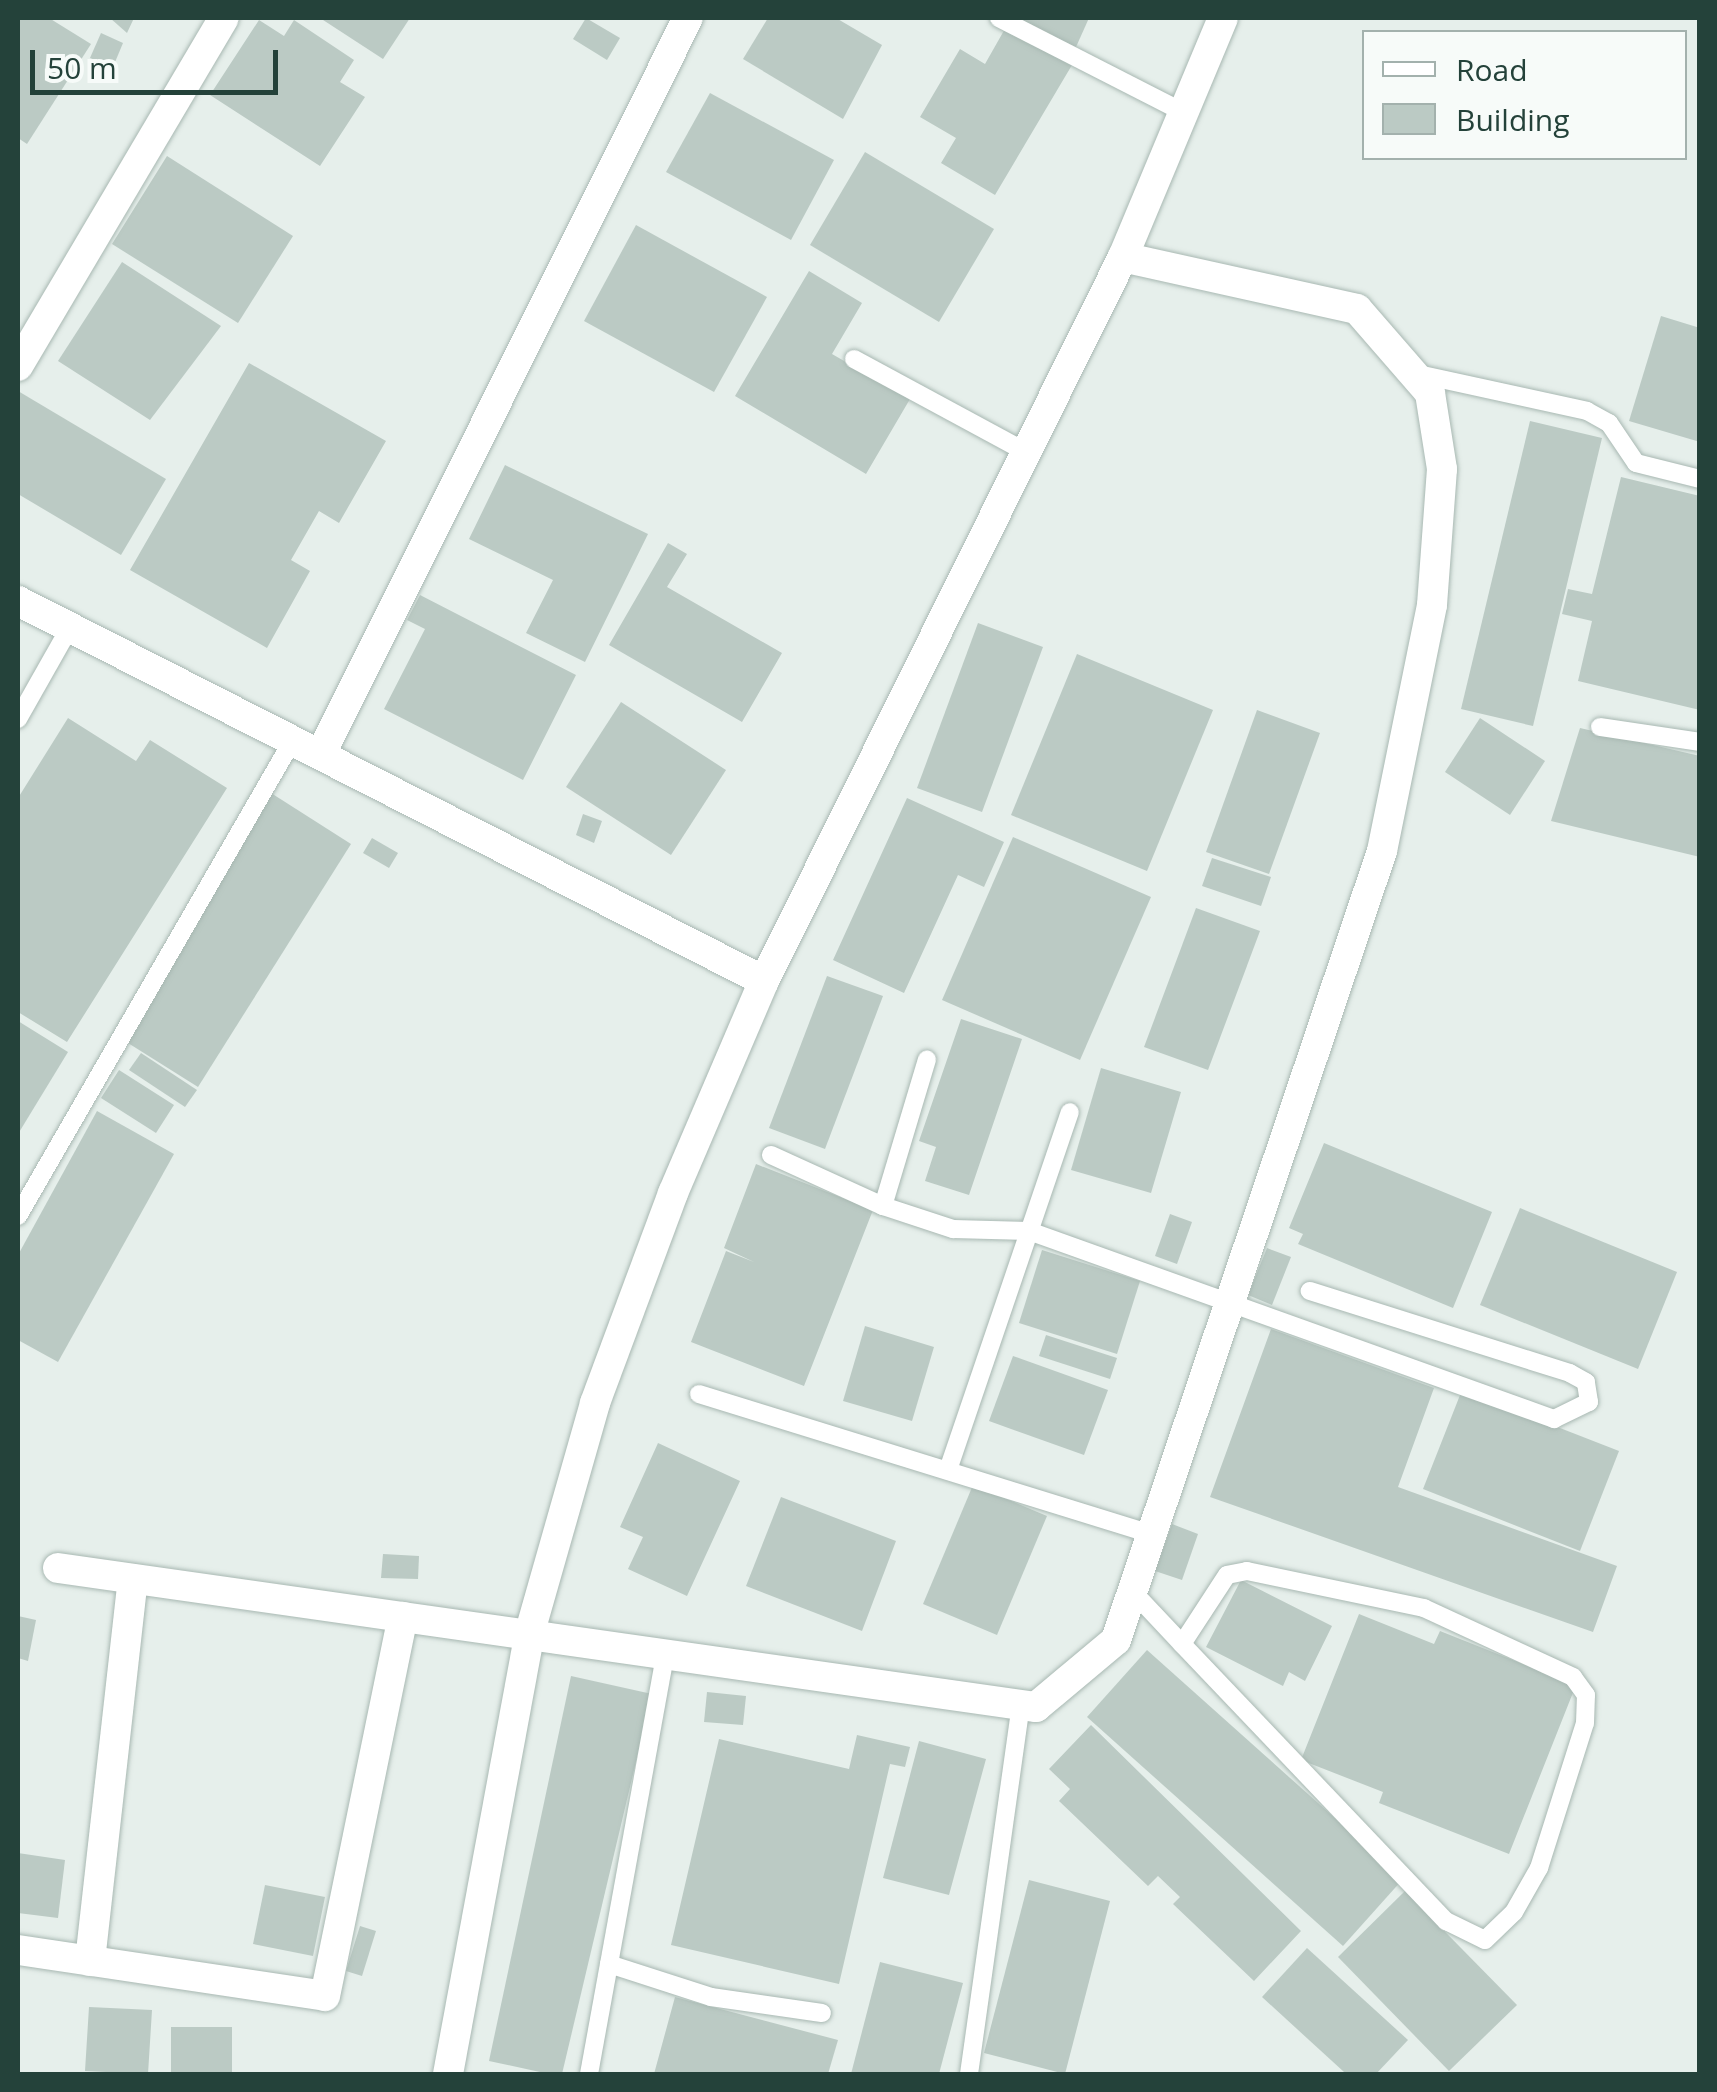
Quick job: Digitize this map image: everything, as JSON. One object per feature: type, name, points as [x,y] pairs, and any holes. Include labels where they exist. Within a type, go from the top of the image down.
[{"type":"street","points":[[18,366],[224,18]]},
{"type":"street","points":[[322,752],[688,18]]},
{"type":"street","points":[[448,2074],[529,1636],[595,1403],[764,981],[1123,256],[1223,18]]},
{"type":"street","points":[[58,1568],[1036,1708],[1078,1681],[1116,1640],[1224,1301],[1382,850],[1432,606],[1442,470],[1430,393],[1418,374],[1358,309],[1123,256]]},
{"type":"street","points":[[18,601],[322,752],[764,981]]},
{"type":"street","points":[[90,1961],[133,1579]]},
{"type":"street","points":[[18,1950],[325,1996],[404,1617]]},
{"type":"lane","points":[[999,18],[1184,113]]},
{"type":"lane","points":[[854,359],[1026,452]]},
{"type":"lane","points":[[1418,374],[1587,411],[1609,423],[1636,463],[1700,479]]},
{"type":"lane","points":[[18,719],[70,627]]},
{"type":"lane","points":[[1600,726],[1700,742]]},
{"type":"lane","points":[[18,1216],[294,738]]},
{"type":"lane","points":[[883,1206],[927,1059]]},
{"type":"lane","points":[[948,1470],[1070,1112]]},
{"type":"lane","points":[[771,1156],[883,1206],[954,1229],[1029,1232],[1554,1419],[1589,1402],[1586,1382],[1570,1373],[1310,1291]]},
{"type":"lane","points":[[700,1394],[1152,1534]]},
{"type":"lane","points":[[1134,1593],[1182,1644],[1446,1920],[1484,1940],[1514,1912],[1539,1868],[1585,1723],[1586,1695],[1573,1677],[1424,1608],[1247,1571],[1227,1574],[1182,1644]]},
{"type":"lane","points":[[589,2074],[665,1654]]},
{"type":"lane","points":[[969,2074],[1022,1706]]},
{"type":"lane","points":[[609,1964],[711,1997],[822,2013]]},
{"type":"building","points":[[18,18],[49,18],[91,44],[27,144],[18,138]]},
{"type":"building","points":[[110,18],[134,18],[127,33]]},
{"type":"building","points":[[320,18],[410,18],[383,59]]},
{"type":"building","points":[[586,18],[620,38],[607,60],[573,39]]},
{"type":"building","points":[[768,18],[836,18],[882,45],[843,119],[743,59]]},
{"type":"building","points":[[1011,18],[1089,18],[1076,47]]},
{"type":"building","points":[[259,20],[284,36],[294,20],[354,60],[340,82],[365,97],[320,166],[210,95]]},
{"type":"building","points":[[1006,27],[1072,65],[995,195],[941,163],[956,138],[920,117],[960,49],[985,64]]},
{"type":"building","points":[[101,33],[123,43],[113,67],[90,58]]},
{"type":"building","points":[[710,93],[834,160],[791,240],[666,172]]},
{"type":"building","points":[[865,152],[994,229],[939,322],[810,245]]},
{"type":"building","points":[[167,156],[293,236],[238,323],[112,244]]},
{"type":"building","points":[[636,225],[767,297],[714,392],[584,321]]},
{"type":"building","points":[[122,262],[221,326],[150,420],[58,361]]},
{"type":"building","points":[[809,271],[862,303],[832,354],[910,399],[866,474],[735,396]]},
{"type":"building","points":[[1661,316],[1700,328],[1700,442],[1629,421]]},
{"type":"building","points":[[249,363],[386,441],[339,523],[319,511],[291,560],[310,571],[267,648],[130,570]]},
{"type":"building","points":[[18,391],[166,479],[121,555],[18,494]]},
{"type":"building","points":[[1530,421],[1602,438],[1533,726],[1461,709]]},
{"type":"building","points":[[505,465],[648,534],[585,662],[526,633],[553,580],[469,539]]},
{"type":"building","points":[[1621,477],[1700,496],[1700,710],[1578,681],[1592,621],[1562,614],[1568,589],[1592,594]]},
{"type":"building","points":[[668,543],[687,554],[667,587],[782,653],[742,722],[609,645]]},
{"type":"building","points":[[420,595],[576,675],[523,780],[384,709],[425,629],[407,620]]},
{"type":"building","points":[[978,623],[1043,647],[982,812],[917,788]]},
{"type":"building","points":[[1077,654],[1213,710],[1147,871],[1011,815]]},
{"type":"building","points":[[621,702],[726,770],[671,855],[566,787]]},
{"type":"building","points":[[1257,710],[1320,733],[1269,874],[1206,852]]},
{"type":"building","points":[[68,718],[136,761],[150,740],[227,788],[67,1042],[18,1012],[18,798]]},
{"type":"building","points":[[1480,718],[1545,761],[1510,815],[1445,772]]},
{"type":"building","points":[[1580,728],[1700,756],[1700,857],[1551,821]]},
{"type":"building","points":[[271,793],[351,844],[198,1087],[128,1043]]},
{"type":"building","points":[[907,798],[1004,842],[984,887],[958,875],[904,993],[833,960]]},
{"type":"building","points":[[583,814],[602,821],[594,843],[576,835]]},
{"type":"building","points":[[1013,837],[1151,897],[1080,1060],[942,1000]]},
{"type":"building","points":[[372,838],[398,853],[389,868],[363,853]]},
{"type":"building","points":[[1212,858],[1271,877],[1261,906],[1202,886]]},
{"type":"building","points":[[1196,908],[1260,931],[1208,1070],[1144,1047]]},
{"type":"building","points":[[827,976],[883,996],[825,1149],[769,1128]]},
{"type":"building","points":[[961,1019],[1022,1039],[969,1195],[925,1181],[936,1147],[919,1141]]},
{"type":"building","points":[[18,1021],[68,1052],[18,1134]]},
{"type":"building","points":[[141,1053],[197,1090],[185,1107],[129,1070]]},
{"type":"building","points":[[1101,1068],[1181,1092],[1151,1193],[1071,1170]]},
{"type":"building","points":[[119,1070],[174,1105],[156,1133],[101,1098]]},
{"type":"building","points":[[97,1111],[174,1154],[58,1362],[18,1340],[18,1255]]},
{"type":"building","points":[[1324,1143],[1492,1212],[1453,1308],[1298,1244],[1303,1234],[1289,1228]]},
{"type":"building","points":[[756,1164],[873,1210],[804,1386],[691,1342],[726,1251],[754,1262],[724,1248]]},
{"type":"building","points":[[1520,1208],[1677,1272],[1638,1369],[1480,1305]]},
{"type":"building","points":[[1170,1214],[1192,1222],[1177,1264],[1155,1256]]},
{"type":"building","points":[[1267,1248],[1291,1257],[1272,1305],[1248,1295]]},
{"type":"building","points":[[1042,1250],[1140,1281],[1117,1354],[1019,1323]]},
{"type":"building","points":[[865,1326],[934,1347],[912,1421],[843,1401]]},
{"type":"building","points":[[1271,1329],[1434,1388],[1398,1487],[1617,1566],[1593,1632],[1210,1497]]},
{"type":"building","points":[[1046,1335],[1117,1358],[1110,1379],[1039,1356]]},
{"type":"building","points":[[1013,1356],[1108,1390],[1084,1455],[989,1421]]},
{"type":"building","points":[[1462,1390],[1619,1451],[1580,1551],[1423,1489]]},
{"type":"building","points":[[658,1443],[740,1481],[687,1596],[628,1569],[643,1537],[620,1527]]},
{"type":"building","points":[[973,1485],[1047,1516],[997,1635],[923,1604]]},
{"type":"building","points":[[781,1497],[896,1541],[862,1631],[746,1586]]},
{"type":"building","points":[[1172,1524],[1198,1534],[1182,1580],[1155,1571]]},
{"type":"building","points":[[383,1554],[419,1556],[418,1579],[381,1578]]},
{"type":"building","points":[[1241,1580],[1332,1626],[1305,1681],[1289,1672],[1283,1686],[1206,1647]]},
{"type":"building","points":[[1359,1614],[1434,1644],[1440,1631],[1576,1685],[1509,1854],[1379,1803],[1383,1792],[1301,1760]]},
{"type":"building","points":[[18,1616],[36,1620],[28,1661],[18,1658]]},
{"type":"building","points":[[1147,1650],[1403,1879],[1343,1946],[1087,1717]]},
{"type":"building","points":[[571,1676],[652,1694],[562,2074],[549,2074],[489,2061]]},
{"type":"building","points":[[707,1692],[746,1696],[743,1725],[704,1722]]},
{"type":"building","points":[[1091,1725],[1301,1931],[1254,1981],[1173,1904],[1180,1897],[1158,1876],[1148,1886],[1059,1801],[1070,1789],[1049,1769]]},
{"type":"building","points":[[857,1735],[910,1747],[905,1767],[890,1764],[839,1984],[671,1945],[719,1739],[849,1769]]},
{"type":"building","points":[[919,1741],[986,1759],[949,1895],[883,1878]]},
{"type":"building","points":[[18,1853],[65,1860],[58,1918],[18,1913]]},
{"type":"building","points":[[1029,1880],[1110,1901],[1065,2074],[984,2053]]},
{"type":"building","points":[[265,1885],[325,1897],[313,1956],[253,1944]]},
{"type":"building","points":[[1405,1891],[1517,2005],[1449,2071],[1338,1957]]},
{"type":"building","points":[[360,1926],[376,1931],[362,1976],[346,1971]]},
{"type":"building","points":[[1307,1948],[1408,2040],[1376,2074],[1344,2072],[1262,1997]]},
{"type":"building","points":[[880,1962],[963,1983],[939,2074],[851,2074]]},
{"type":"building","points":[[675,1997],[838,2040],[828,2074],[654,2074]]},
{"type":"building","points":[[89,2007],[152,2010],[148,2074],[85,2071]]},
{"type":"building","points":[[171,2027],[232,2027],[232,2074],[171,2074]]}]
